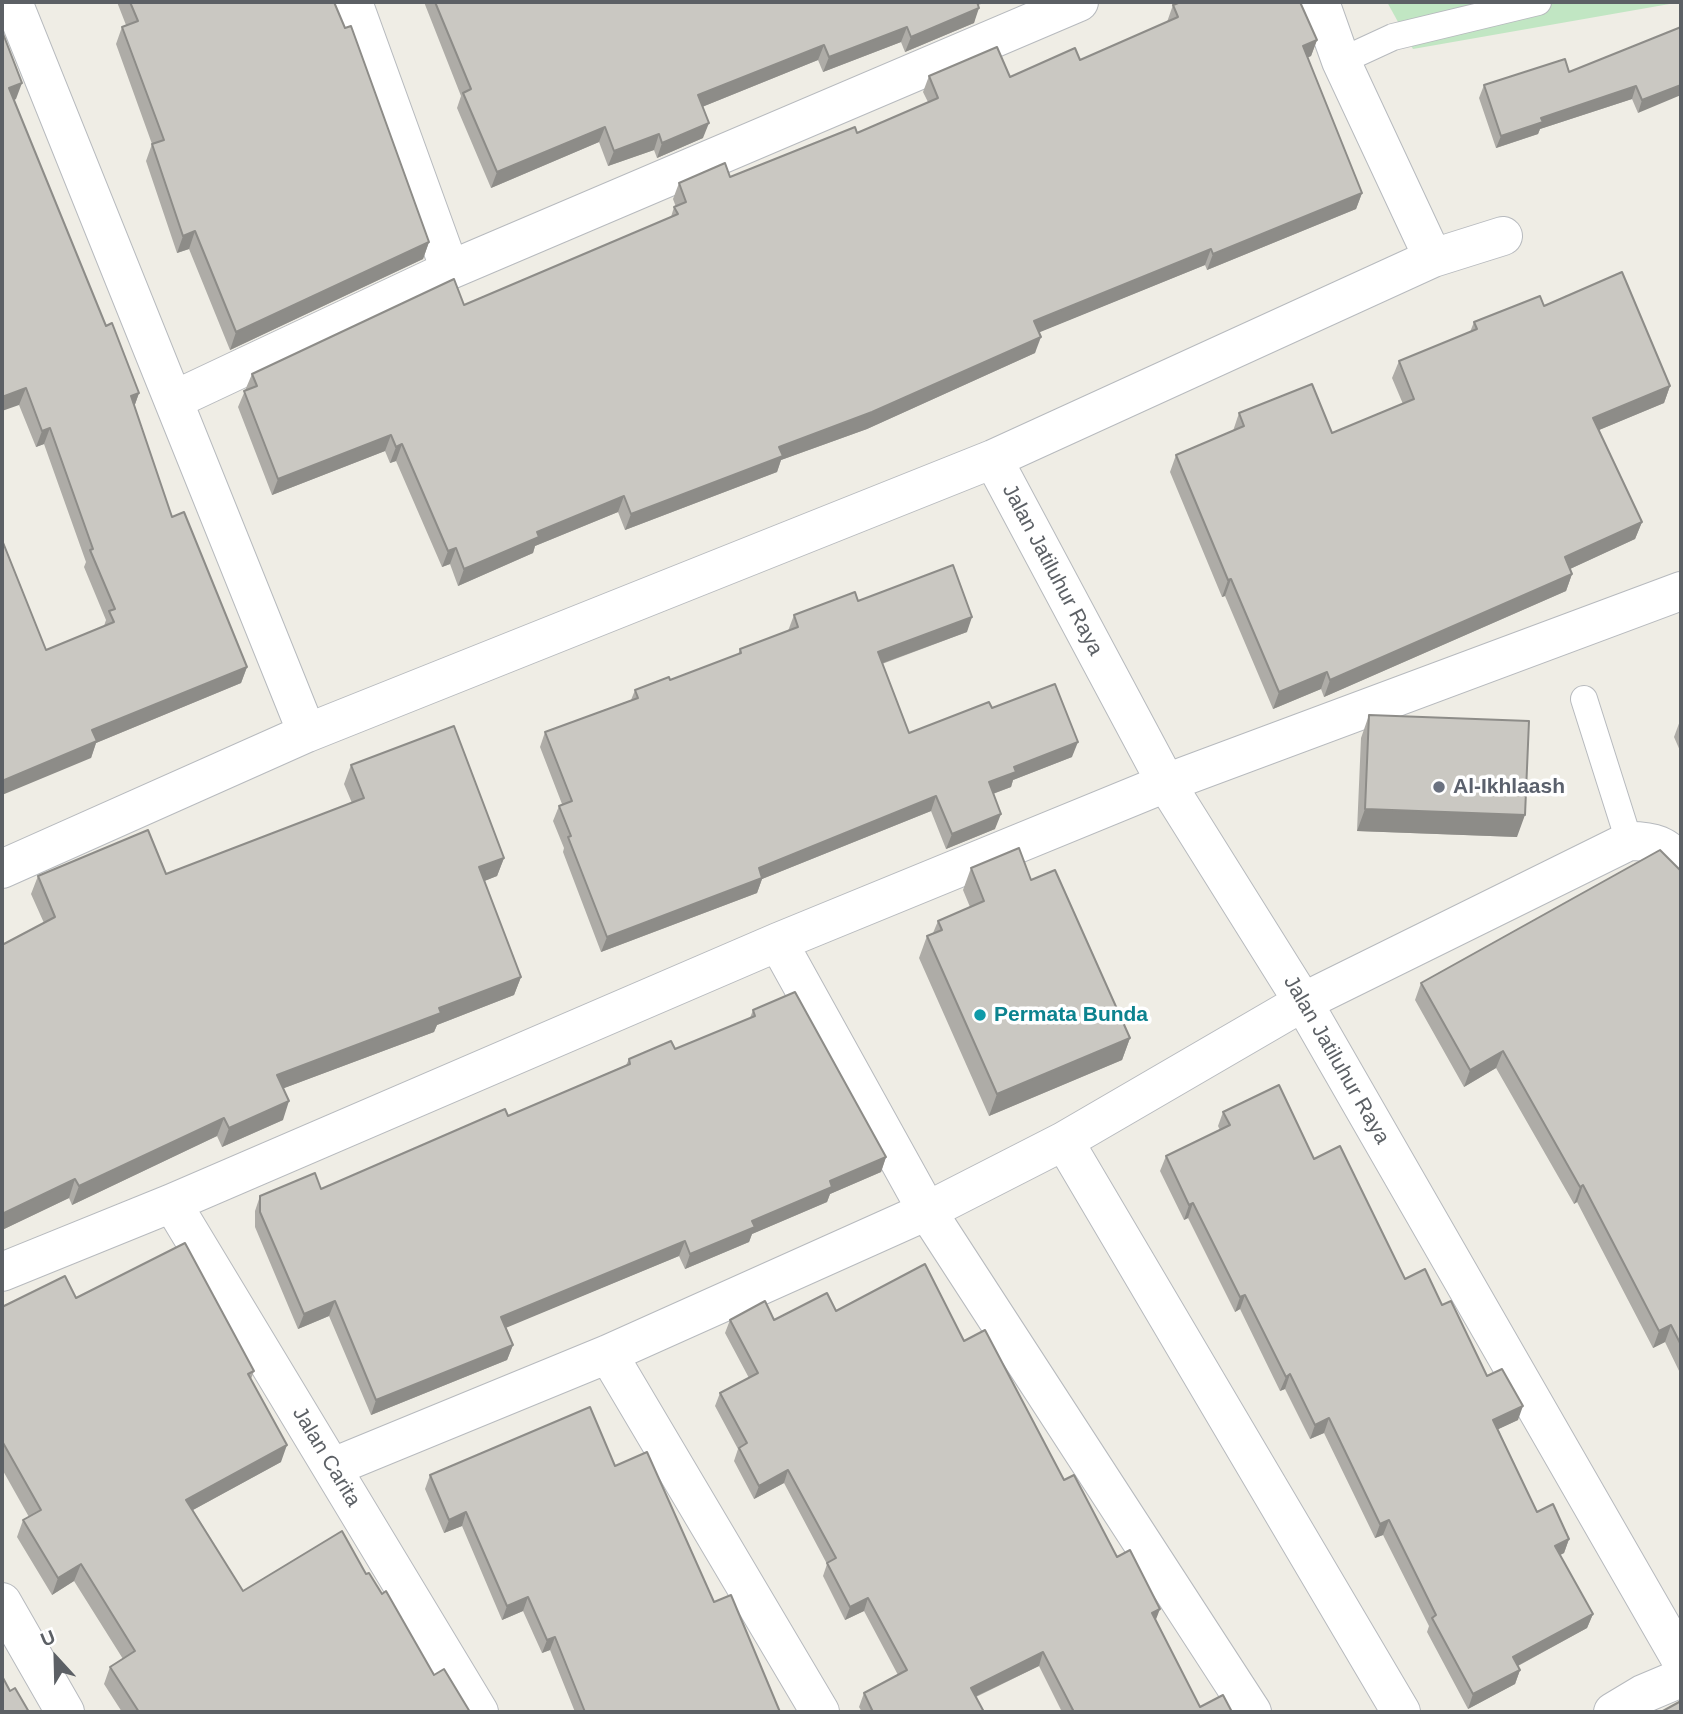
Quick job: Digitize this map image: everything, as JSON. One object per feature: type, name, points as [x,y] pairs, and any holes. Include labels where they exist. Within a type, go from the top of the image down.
[{"type":"street","points":[[13,2],[307,733]]},
{"type":"street","points":[[353,2],[450,270]]},
{"type":"street","points":[[174,400],[450,270],[1039,9],[1079,2]]},
{"type":"street","points":[[1320,2],[1341,61],[1433,258]]},
{"type":"street","points":[[2,869],[307,733],[993,459],[1433,258],[1503,236]]},
{"type":"street","name":"Jalan Jatiluhur Raya","points":[[993,459],[1166,783],[1303,1002],[1681,1660]]},
{"type":"street","points":[[2,1272],[172,1203],[778,942],[1166,783],[1681,591]]},
{"type":"street","points":[[333,1467],[608,1354],[927,1211],[1064,1141],[1303,1002],[1629,841],[1660,844],[1674,854],[1681,866]]},
{"type":"street","points":[[778,942],[927,1211],[1252,1712]]},
{"type":"street","points":[[1064,1141],[1401,1712]]},
{"type":"street","name":"Jalan Carita","points":[[172,1203],[479,1712]]},
{"type":"street","points":[[608,1354],[820,1712]]},
{"type":"street","points":[[2,1602],[65,1712]]},
{"type":"street","points":[[1613,1712],[1643,1694],[1681,1678]]},
{"type":"lane","points":[[1341,61],[1393,37],[1538,2]]},
{"type":"lane","points":[[1584,699],[1629,841]]},
{"type":"green space","points":[[1387,2],[1681,2],[1413,49]]},
{"type":"building","points":[[130,2],[334,2],[345,28],[351,26],[429,242],[236,332],[195,231],[183,236],[152,144],[164,140],[122,27],[138,21]]},
{"type":"building","points":[[435,2],[977,2],[979,8],[911,37],[907,27],[829,57],[824,45],[698,95],[709,123],[662,143],[659,134],[614,151],[605,127],[497,172],[463,93],[471,89]]},
{"type":"building","points":[[1181,2],[1300,2],[1317,40],[1303,46],[1362,193],[1213,254],[1211,249],[1034,321],[1041,337],[872,412],[779,447],[783,456],[631,514],[624,496],[537,532],[539,537],[464,569],[456,548],[448,551],[402,444],[396,447],[391,435],[278,479],[244,391],[257,386],[252,374],[454,279],[464,305],[678,214],[674,207],[686,202],[679,183],[725,163],[730,177],[855,127],[857,133],[938,98],[929,76],[997,47],[1010,77],[1075,48],[1080,60],[1178,17],[1173,5]]},
{"type":"building","points":[[1681,27],[1681,85],[1642,100],[1636,86],[1541,118],[1543,122],[1501,136],[1484,85],[1565,59],[1569,72]]},
{"type":"building","points":[[2,31],[22,83],[9,88],[106,326],[112,323],[139,393],[131,396],[172,517],[184,512],[247,667],[92,730],[97,741],[2,781],[2,540],[46,650],[114,622],[109,611],[115,609],[90,550],[93,549],[50,428],[42,431],[26,388],[2,397]]},
{"type":"building","points":[[1622,272],[1670,386],[1593,418],[1642,522],[1565,557],[1572,574],[1330,680],[1327,672],[1279,692],[1231,579],[1228,580],[1176,455],[1244,426],[1239,413],[1312,384],[1332,433],[1414,399],[1399,361],[1477,329],[1474,322],[1540,296],[1544,306]]},
{"type":"building","points":[[953,565],[972,617],[878,652],[909,733],[989,702],[992,708],[1055,684],[1078,742],[1014,767],[1016,772],[989,782],[1001,814],[952,834],[936,796],[759,868],[762,878],[607,937],[568,837],[571,836],[559,806],[572,801],[545,732],[638,698],[635,690],[741,653],[740,649],[798,627],[794,615],[855,592],[858,601]]},
{"type":"building","name":"Al-Ikhlaash","points":[[1369,715],[1529,721],[1525,815],[1365,809]]},
{"type":"building","points":[[454,726],[504,858],[479,867],[521,977],[439,1008],[441,1013],[277,1075],[289,1101],[229,1128],[224,1118],[79,1186],[75,1179],[2,1214],[2,945],[55,917],[38,876],[148,830],[166,874],[364,798],[351,765]]},
{"type":"building","name":"Permata Bunda","points":[[1019,848],[1031,880],[1055,870],[1130,1038],[997,1094],[927,936],[942,930],[938,921],[984,901],[971,868]]},
{"type":"building","points":[[1660,850],[1681,871],[1681,1345],[1671,1325],[1659,1331],[1583,1185],[1580,1187],[1503,1051],[1470,1070],[1421,983]]},
{"type":"building","points":[[795,992],[886,1157],[830,1181],[832,1187],[752,1221],[755,1227],[690,1254],[685,1241],[501,1317],[513,1345],[376,1400],[335,1301],[304,1314],[260,1212],[260,1196],[315,1173],[321,1189],[505,1109],[508,1116],[630,1064],[629,1059],[671,1041],[675,1049],[755,1016],[753,1010]]},
{"type":"building","points":[[1279,1085],[1314,1159],[1340,1146],[1405,1279],[1425,1269],[1442,1305],[1451,1301],[1487,1376],[1502,1369],[1523,1406],[1493,1420],[1537,1512],[1553,1504],[1569,1539],[1555,1546],[1593,1614],[1513,1657],[1520,1670],[1473,1694],[1432,1618],[1436,1615],[1389,1520],[1380,1524],[1329,1418],[1315,1425],[1290,1374],[1286,1377],[1245,1295],[1240,1297],[1193,1203],[1189,1205],[1166,1156],[1230,1125],[1223,1112]]},
{"type":"building","points":[[185,1243],[254,1371],[248,1374],[287,1445],[186,1500],[243,1591],[342,1531],[366,1574],[369,1573],[382,1594],[386,1591],[434,1675],[444,1669],[470,1712],[139,1712],[110,1667],[135,1651],[81,1564],[58,1578],[23,1520],[41,1510],[2,1441],[2,1307],[65,1276],[76,1298]]},
{"type":"building","points":[[925,1264],[964,1341],[985,1330],[1064,1480],[1074,1475],[1117,1557],[1130,1550],[1160,1609],[1152,1613],[1200,1707],[1223,1695],[1232,1712],[1074,1712],[1043,1652],[971,1688],[984,1712],[873,1712],[864,1693],[907,1670],[868,1598],[850,1607],[827,1563],[836,1558],[788,1470],[759,1486],[739,1448],[747,1443],[720,1393],[758,1373],[730,1320],[765,1301],[774,1320],[827,1293],[836,1311]]},
{"type":"building","points":[[590,1407],[615,1466],[647,1452],[714,1602],[731,1595],[780,1712],[585,1712],[555,1637],[547,1640],[528,1597],[507,1606],[466,1512],[449,1520],[430,1475]]},
{"type":"building","points":[[2,1676],[10,1691],[15,1688],[29,1712],[2,1712]]},
{"type":"building","points":[[1681,1701],[1681,1712],[1661,1712]]},
{"type":"place","name":"Al-Ikhlaash","points":[[1439,787]]},
{"type":"place","name":"Permata Bunda","points":[[980,1015]]}]
